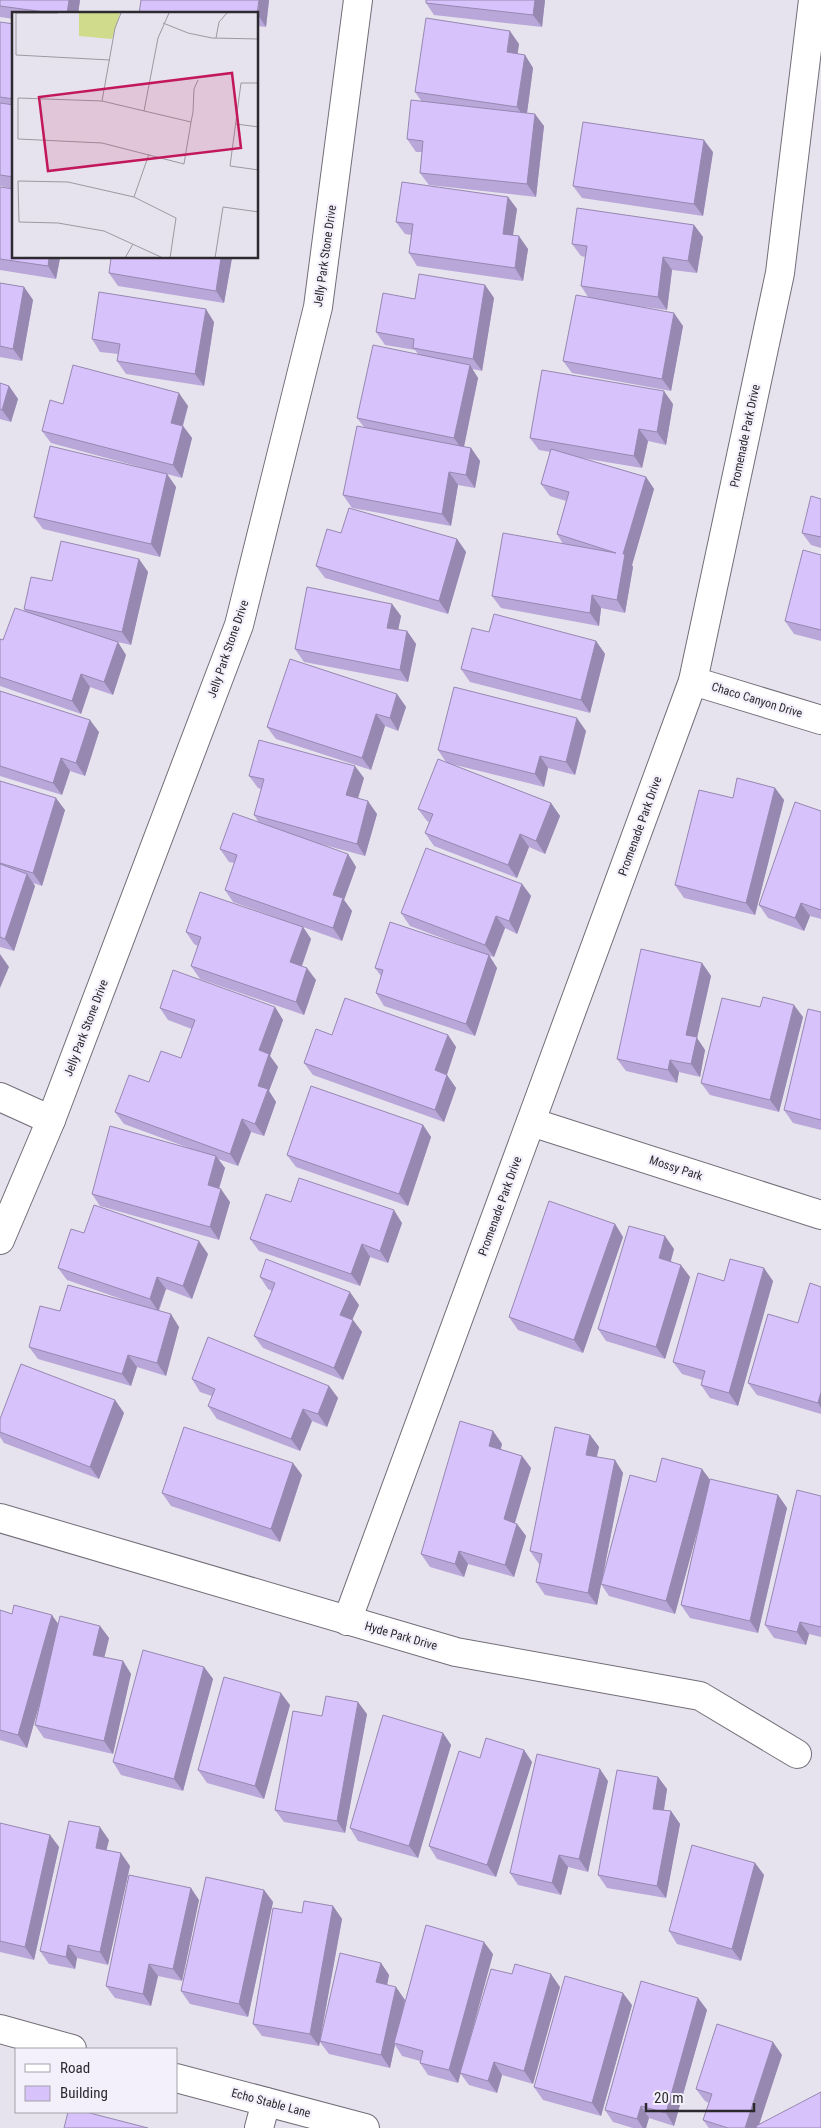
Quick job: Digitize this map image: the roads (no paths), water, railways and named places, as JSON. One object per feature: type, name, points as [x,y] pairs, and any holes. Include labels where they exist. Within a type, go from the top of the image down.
[{"type":"street","name":"Jelly Park Stone Drive","points":[[0,1240],[51,1120],[238,625],[318,307],[358,0]]},
{"type":"street","name":"Promenade Park Drive","points":[[348,1621],[694,681],[780,272],[813,0]]},
{"type":"street","name":"Chaco Canyon Drive","points":[[694,681],[821,720]]},
{"type":"street","points":[[0,1097],[51,1120]]},
{"type":"street","name":"Mossy Park","points":[[531,1122],[821,1215]]},
{"type":"street","name":"Hyde Park Drive","points":[[0,1518],[456,1652],[700,1696],[797,1754]]},
{"type":"street","points":[[0,2030],[68,2048]]},
{"type":"street","name":"Echo Stable Lane","points":[[178,2079],[262,2115],[365,2128]]}]
